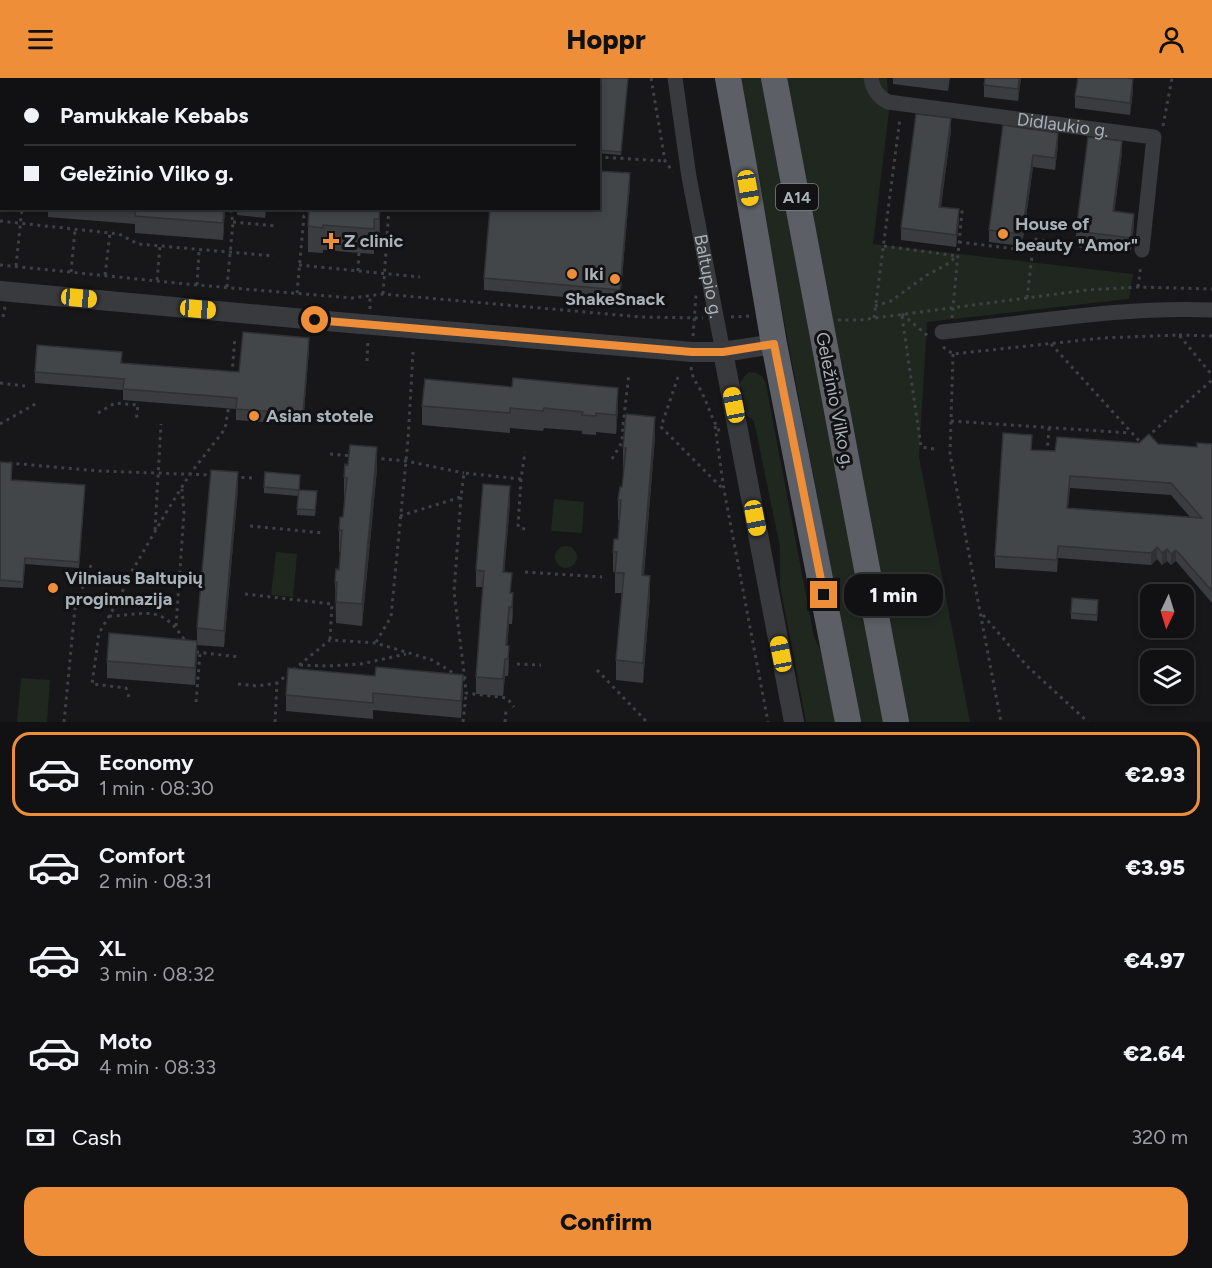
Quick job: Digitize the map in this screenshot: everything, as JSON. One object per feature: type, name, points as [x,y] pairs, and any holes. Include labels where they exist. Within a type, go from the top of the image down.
[{"type":"highway","name":"A14","points":[[728,78],[774,344],[848,722]]},
{"type":"highway","name":"Geležinio Vilko g.","points":[[774,78],[896,722]]},
{"type":"street","name":"Baltupio g.","points":[[675,78],[689,177],[794,722]]},
{"type":"street","name":"Didlaukio g.","points":[[871,78],[875,91],[881,99],[888,102],[1154,137]]},
{"type":"street","points":[[1142,253],[1154,137]]},
{"type":"street","points":[[0,291],[692,352],[723,352],[774,344]]},
{"type":"street","points":[[941,336],[1138,310],[1212,310]]},
{"type":"path","points":[[651,78],[665,161],[676,176]]},
{"type":"path","points":[[1154,137],[1163,129],[1172,78]]},
{"type":"path","points":[[874,318],[902,104]]},
{"type":"path","points":[[600,157],[665,161]]},
{"type":"path","points":[[941,336],[952,307],[962,212],[965,208]]},
{"type":"path","points":[[16,266],[22,210]]},
{"type":"path","points":[[227,287],[233,222],[230,210]]},
{"type":"path","points":[[383,294],[389,210]]},
{"type":"path","points":[[297,293],[304,216],[310,213]]},
{"type":"path","points":[[0,221],[119,234],[138,244],[274,256]]},
{"type":"path","points":[[233,222],[276,226]]},
{"type":"path","points":[[70,272],[75,230]]},
{"type":"path","points":[[105,275],[110,233]]},
{"type":"path","points":[[1027,298],[1034,239],[1142,253],[1138,287]]},
{"type":"path","points":[[959,242],[1032,251]]},
{"type":"path","points":[[156,280],[160,246]]},
{"type":"path","points":[[884,246],[957,256]]},
{"type":"path","points":[[196,285],[199,250]]},
{"type":"path","points":[[358,272],[360,250]]},
{"type":"path","points":[[875,306],[891,301],[957,256]]},
{"type":"path","points":[[0,265],[352,298],[383,294],[641,317],[693,319]]},
{"type":"path","points":[[299,265],[420,277]]},
{"type":"path","points":[[902,314],[1087,290],[1138,287],[1212,289]]},
{"type":"path","points":[[902,314],[941,336],[953,354],[950,454],[1001,722]]},
{"type":"path","points":[[902,314],[921,447],[934,448]]},
{"type":"path","points":[[1179,335],[1212,375]]},
{"type":"path","points":[[953,354],[1102,338],[1212,336]]},
{"type":"path","points":[[231,381],[235,337]]},
{"type":"path","points":[[1051,344],[1141,443],[1144,451]]},
{"type":"path","points":[[366,361],[367,349]]},
{"type":"path","points":[[376,643],[391,617],[406,461],[413,352]]},
{"type":"path","points":[[612,459],[622,442],[629,373]]},
{"type":"path","points":[[661,426],[678,377]]},
{"type":"path","points":[[693,378],[715,424],[724,489],[768,722]]},
{"type":"path","points":[[1141,443],[1212,380]]},
{"type":"path","points":[[0,383],[25,386]]},
{"type":"path","points":[[0,424],[37,403]]},
{"type":"path","points":[[98,413],[115,403],[138,405],[136,422]]},
{"type":"path","points":[[129,697],[126,688],[92,684],[99,633],[132,571],[190,474],[225,429],[230,403]]},
{"type":"path","points":[[951,421],[1132,433]]},
{"type":"path","points":[[155,532],[161,424]]},
{"type":"path","points":[[623,425],[633,425]]},
{"type":"path","points":[[652,426],[661,426],[724,489]]},
{"type":"path","points":[[1047,462],[1049,428]]},
{"type":"path","points":[[1141,443],[1150,443]]},
{"type":"path","points":[[525,452],[518,526],[528,530]]},
{"type":"path","points":[[330,454],[352,456]]},
{"type":"path","points":[[373,458],[406,461],[464,473],[521,479]]},
{"type":"path","points":[[4,463],[99,471],[222,476]]},
{"type":"path","points":[[463,722],[466,693],[454,592],[464,473]]},
{"type":"path","points":[[232,477],[253,478]]},
{"type":"path","points":[[176,626],[184,513],[182,487]]},
{"type":"path","points":[[400,516],[461,497]]},
{"type":"path","points":[[250,526],[324,533]]},
{"type":"path","points":[[64,722],[75,608],[91,565]]},
{"type":"path","points":[[525,572],[602,577]]},
{"type":"path","points":[[245,594],[332,604],[330,640]]},
{"type":"path","points":[[109,616],[147,612],[158,615],[176,626],[189,647],[197,653],[240,657]]},
{"type":"path","points":[[981,613],[1027,666],[1088,722]]},
{"type":"path","points":[[238,684],[257,686],[277,683],[330,640],[376,643],[432,660],[465,680]]},
{"type":"path","points":[[196,702],[200,653]]},
{"type":"path","points":[[299,665],[361,664],[408,653]]},
{"type":"path","points":[[518,664],[541,665]]},
{"type":"path","points":[[597,670],[646,721]]},
{"type":"path","points":[[275,722],[277,683]]},
{"type":"path","points":[[466,693],[507,698],[514,707]]},
{"type":"path","points":[[505,722],[506,710]]},
{"type":"shaded area","points":[[738,78],[764,78],[887,722],[860,722]]},
{"type":"shaded area","points":[[787,78],[887,78],[889,111],[873,244],[1133,274],[1129,299],[927,322],[919,457],[970,722],[906,722]]},
{"type":"shaded area","points":[[749,372],[760,375],[766,384],[814,637],[828,666],[838,722],[806,722],[780,585],[780,547],[754,421],[746,415],[740,383]]},
{"type":"shaded area","points":[[554,499],[584,502],[582,533],[551,531]]},
{"type":"shaded area","points":[[566,546],[574,549],[577,557],[574,565],[566,568],[558,565],[555,557],[558,549]]},
{"type":"shaded area","points":[[276,552],[297,554],[293,597],[271,595]]},
{"type":"shaded area","points":[[21,678],[50,680],[47,722],[17,722]]},
{"type":"building","points":[[600,78],[628,78],[621,152],[600,150]]},
{"type":"building","points":[[985,78],[1019,78],[1018,89],[984,85]]},
{"type":"building","points":[[1078,78],[1133,79],[1130,103],[1075,96]]},
{"type":"building","points":[[916,114],[951,118],[939,207],[959,209],[956,235],[901,228]]},
{"type":"building","points":[[1003,125],[1058,133],[1055,158],[1033,155],[1022,234],[989,230]]},
{"type":"building","points":[[1088,137],[1122,141],[1113,211],[1134,214],[1131,238],[1076,231]]},
{"type":"building","points":[[600,171],[630,173],[620,290],[484,278],[490,210],[600,210]]},
{"type":"building","points":[[136,210],[224,210],[223,223],[135,216]]},
{"type":"building","points":[[309,210],[380,210],[379,219],[374,219],[374,229],[308,226]]},
{"type":"building","points":[[243,332],[309,338],[303,414],[236,409],[237,398],[123,389],[124,379],[35,372],[37,345],[122,352],[121,363],[239,372]]},
{"type":"building","points":[[513,378],[618,388],[616,415],[596,413],[596,416],[582,415],[583,412],[544,408],[543,411],[510,408],[510,413],[422,406],[425,379],[512,387]]},
{"type":"building","points":[[626,414],[655,417],[642,575],[650,576],[643,663],[616,660],[624,573],[615,573],[617,552],[613,552],[614,539],[618,539],[621,500],[618,500],[620,487],[622,487],[626,448],[623,448]]},
{"type":"building","points":[[1003,433],[1032,435],[1031,450],[1055,451],[1057,437],[1139,443],[1149,434],[1158,444],[1197,447],[1197,443],[1212,444],[1212,591],[1176,550],[1171,554],[1167,549],[1162,553],[1157,547],[1151,553],[1058,546],[1057,560],[995,556]],"holes":[[[1070,476],[1171,483],[1202,518],[1067,508]]]},
{"type":"building","points":[[350,445],[377,447],[362,604],[336,602],[336,569],[339,570],[342,530],[339,530],[340,517],[343,517],[347,478],[344,477],[345,464],[348,465]]},
{"type":"building","points":[[0,462],[12,463],[11,480],[85,485],[79,562],[25,558],[23,582],[0,580]]},
{"type":"building","points":[[211,470],[238,472],[224,631],[197,628]]},
{"type":"building","points":[[265,472],[300,475],[299,490],[264,487]]},
{"type":"building","points":[[483,484],[510,486],[503,572],[512,573],[510,593],[513,593],[512,607],[509,607],[506,645],[509,646],[508,659],[505,659],[503,679],[476,677],[484,571],[476,570]]},
{"type":"building","points":[[299,490],[317,491],[315,510],[297,509]]},
{"type":"building","points":[[1072,598],[1098,600],[1097,615],[1071,613]]},
{"type":"building","points":[[109,633],[197,641],[195,668],[107,661]]},
{"type":"building","points":[[376,667],[463,675],[461,701],[373,693],[373,703],[286,695],[288,668],[375,676]]},
{"type":"place","name":"House of beauty \"Amor\"","points":[[1003,234]]},
{"type":"place","name":"Z clinic","points":[[331,241]]},
{"type":"place","name":"Iki","points":[[572,274]]},
{"type":"place","name":"ShakeSnack","points":[[615,279]]},
{"type":"place","name":"Asian stotele","points":[[254,416]]},
{"type":"place","name":"Vilniaus Baltupių progimnazija","points":[[53,588]]},
{"type":"route","points":[[315,320],[692,352],[723,352],[774,344],[824,595]]}]
